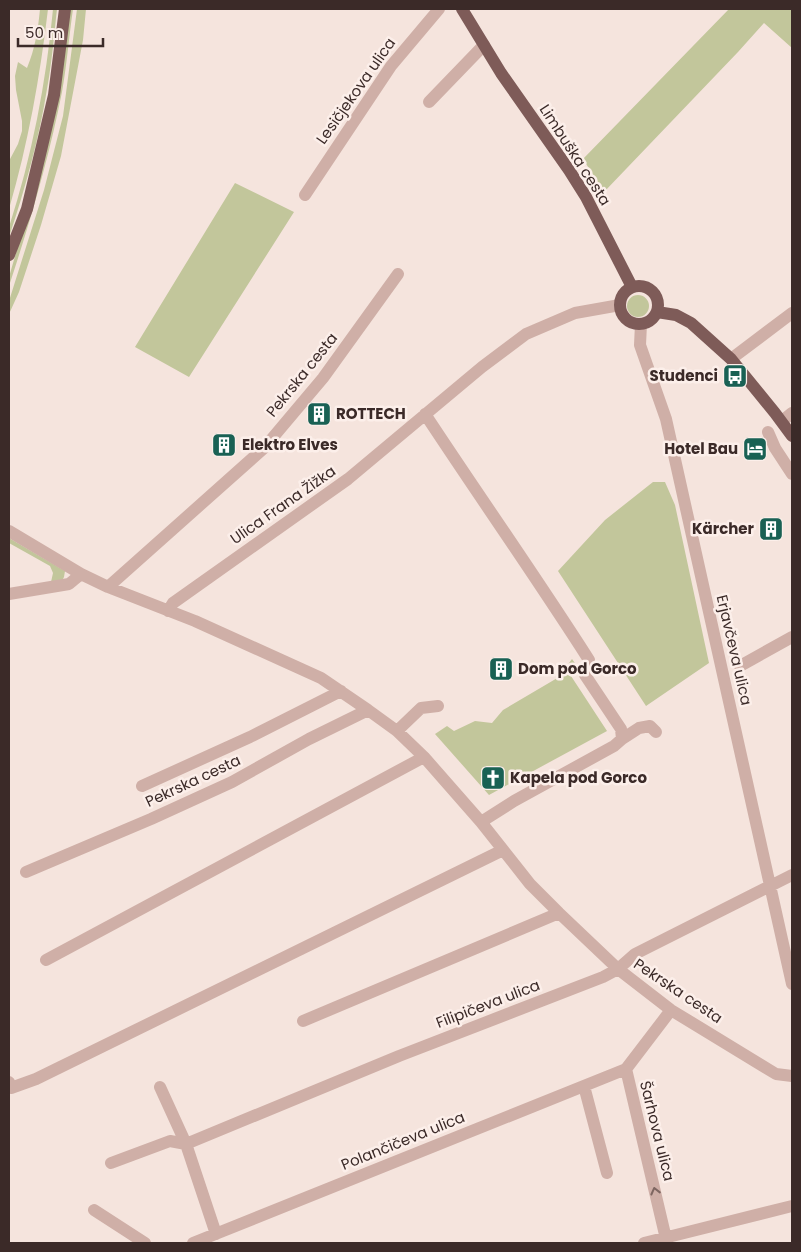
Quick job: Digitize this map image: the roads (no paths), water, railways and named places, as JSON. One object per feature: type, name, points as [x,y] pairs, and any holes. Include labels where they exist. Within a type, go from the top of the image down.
[{"type":"main road","points":[[9,255],[27,209],[54,95],[65,9]]},
{"type":"main road","name":"Limbuška cesta","points":[[462,9],[586,197],[632,287]]},
{"type":"main road","points":[[639,285],[651,289],[658,300],[658,312],[648,322],[641,324],[633,323],[626,319],[621,312],[620,304],[622,297],[626,290],[632,287],[639,285]]},
{"type":"main road","points":[[658,312],[676,315],[691,324],[731,359],[792,436]]},
{"type":"street","name":"Lesičjekova ulica","points":[[305,195],[391,66],[439,9]]},
{"type":"street","points":[[429,102],[484,45]]},
{"type":"street","name":"Pekrska cesta","points":[[108,587],[264,448],[323,378],[398,274]]},
{"type":"street","name":"Ulica Frana Žižka","points":[[168,611],[174,603],[348,479],[482,367],[526,334],[575,314],[620,304]]},
{"type":"street","points":[[731,359],[792,313]]},
{"type":"street","name":"Erjavčeva ulica","points":[[641,324],[640,345],[666,419],[792,984]]},
{"type":"street","points":[[782,421],[792,413]]},
{"type":"street","points":[[425,414],[506,536],[538,580],[589,660],[585,675],[621,729],[622,739]]},
{"type":"street","points":[[768,432],[775,448],[792,474]]},
{"type":"street","name":"Pekrska cesta","points":[[9,531],[81,574],[108,587],[195,621],[321,678],[341,691],[397,730],[424,757],[482,822],[530,884],[618,969],[671,1010],[776,1074],[792,1076]]},
{"type":"street","points":[[9,594],[69,584],[81,574]]},
{"type":"street","points":[[740,666],[792,637]]},
{"type":"street","points":[[142,786],[250,737],[341,691]]},
{"type":"street","points":[[397,730],[421,708],[438,706]]},
{"type":"street","name":"Pekrska cesta","points":[[26,872],[232,782],[368,710]]},
{"type":"street","points":[[482,822],[514,801],[614,746],[640,728],[650,726],[656,732]]},
{"type":"street","points":[[46,960],[424,757]]},
{"type":"street","points":[[9,1082],[11,1088],[36,1079],[503,850]]},
{"type":"street","name":"Filipičeva ulica","points":[[112,1163],[170,1141],[186,1144],[399,1056],[603,977],[618,969],[636,954],[792,875]]},
{"type":"street","points":[[303,1021],[559,914]]},
{"type":"street","name":"Šarhova ulica","points":[[667,1241],[626,1070],[671,1010]]},
{"type":"street","name":"Polančičeva ulica","points":[[193,1243],[626,1070]]},
{"type":"street","points":[[584,1086],[607,1173]]},
{"type":"street","points":[[160,1087],[186,1144],[216,1234]]},
{"type":"street","points":[[644,1243],[667,1241],[792,1206]]},
{"type":"street","points":[[94,1210],[145,1243]]},
{"type":"place","name":"Studenci","points":[[735,376]]},
{"type":"place","name":"ROTTECH","points":[[319,414]]},
{"type":"place","name":"Elektro Elves","points":[[224,445]]},
{"type":"place","name":"Hotel Bau","points":[[755,449]]},
{"type":"place","name":"Kärcher","points":[[771,529]]},
{"type":"place","name":"Dom pod Gorco","points":[[501,669]]},
{"type":"place","name":"Kapela pod Gorco","points":[[493,778]]}]
